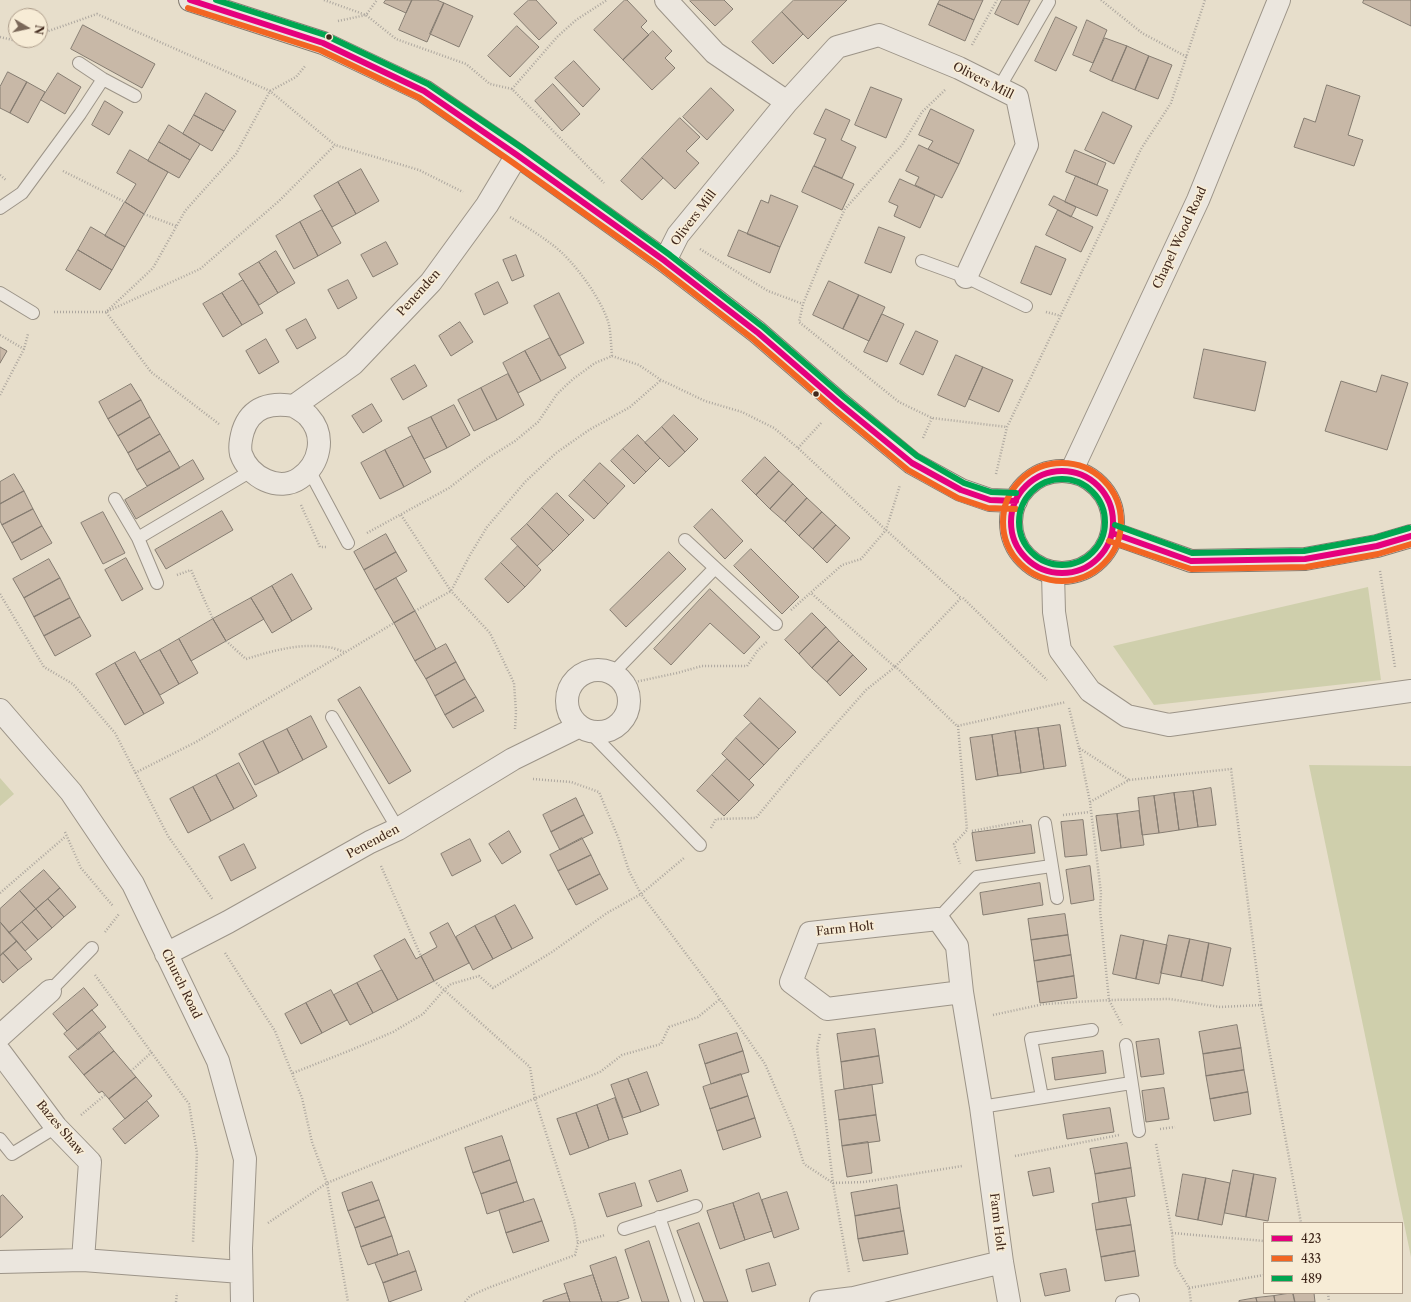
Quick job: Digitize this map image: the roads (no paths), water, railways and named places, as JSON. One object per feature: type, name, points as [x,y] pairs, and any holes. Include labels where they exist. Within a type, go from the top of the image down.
[{"type":"street","points":[[190,0],[323,43],[424,91],[517,155],[665,261],[757,332],[839,403],[912,463],[961,490],[990,500],[1016,501]]},
{"type":"street","points":[[666,0],[716,53],[787,102]]},
{"type":"street","name":"Chapel Wood Road","points":[[1071,472],[1198,200],[1280,0]]},
{"type":"street","name":"Olivers Mill","points":[[665,261],[678,235],[787,102],[837,47],[879,35],[959,68],[1016,97],[1027,145],[966,277]]},
{"type":"street","name":"Penenden","points":[[294,406],[353,364],[431,282],[487,205],[517,155]]},
{"type":"street","points":[[281,404],[294,406],[309,416],[316,428],[319,441],[318,455],[309,470],[299,479],[286,483],[275,483],[262,479],[251,471],[241,454],[240,440],[246,422],[255,412],[267,406],[281,404]]},
{"type":"street","points":[[1054,472],[1071,472],[1090,479],[1105,494],[1113,513],[1112,533],[1105,552],[1091,565],[1073,572],[1053,573],[1039,567],[1026,558],[1017,546],[1012,531],[1012,515],[1016,501],[1026,487],[1039,477],[1054,472]]},
{"type":"street","points":[[1112,533],[1191,561],[1305,559],[1377,546],[1411,536]]},
{"type":"street","points":[[1053,573],[1054,612],[1060,650],[1090,691],[1127,716],[1168,725],[1405,692]]},
{"type":"street","points":[[584,729],[571,718],[567,708],[566,697],[570,685],[587,671],[603,670],[619,679]]},
{"type":"street","name":"Penenden","points":[[166,954],[370,842],[398,829],[513,759],[584,729],[601,733],[612,730],[621,723],[627,714],[629,706],[629,695],[619,679]]},
{"type":"street","name":"Church Road","points":[[0,710],[71,792],[133,884],[218,1061],[245,1159],[241,1248],[242,1302]]},
{"type":"street","name":"Farm Holt","points":[[962,992],[827,1009],[791,982],[810,933],[938,919],[957,946],[962,992],[981,1107],[1002,1262],[1009,1302]]},
{"type":"street","points":[[0,1036],[50,991]]},
{"type":"street","name":"Bazes Shaw","points":[[0,1052],[59,1130],[90,1162],[83,1260]]},
{"type":"street","points":[[0,1262],[83,1260],[192,1267],[241,1272]]},
{"type":"street","name":"Farm Holt","points":[[821,1302],[854,1298],[1002,1262]]},
{"type":"lane","points":[[999,88],[1049,2]]},
{"type":"lane","points":[[79,63],[103,79],[135,96]]},
{"type":"lane","points":[[0,208],[22,193],[80,114],[103,79]]},
{"type":"lane","points":[[922,261],[966,277],[1026,306]]},
{"type":"lane","points":[[0,293],[33,313]]},
{"type":"lane","points":[[309,470],[348,543]]},
{"type":"lane","points":[[138,538],[251,471]]},
{"type":"lane","points":[[115,499],[138,538],[157,583]]},
{"type":"lane","points":[[685,540],[776,624]]},
{"type":"lane","points":[[619,679],[715,568]]},
{"type":"lane","points":[[332,717],[398,829]]},
{"type":"lane","points":[[584,729],[700,845]]},
{"type":"lane","points":[[1045,823],[1056,898]]},
{"type":"lane","points":[[938,919],[977,877],[1051,866]]},
{"type":"lane","points":[[50,991],[92,948]]},
{"type":"lane","points":[[1042,1097],[1031,1039],[1092,1030]]},
{"type":"lane","points":[[1126,1045],[1139,1131]]},
{"type":"lane","points":[[981,1107],[1131,1083]]},
{"type":"lane","points":[[0,1139],[12,1154],[59,1130]]},
{"type":"lane","points":[[624,1229],[696,1206]]},
{"type":"lane","points":[[659,1217],[688,1302]]}]
